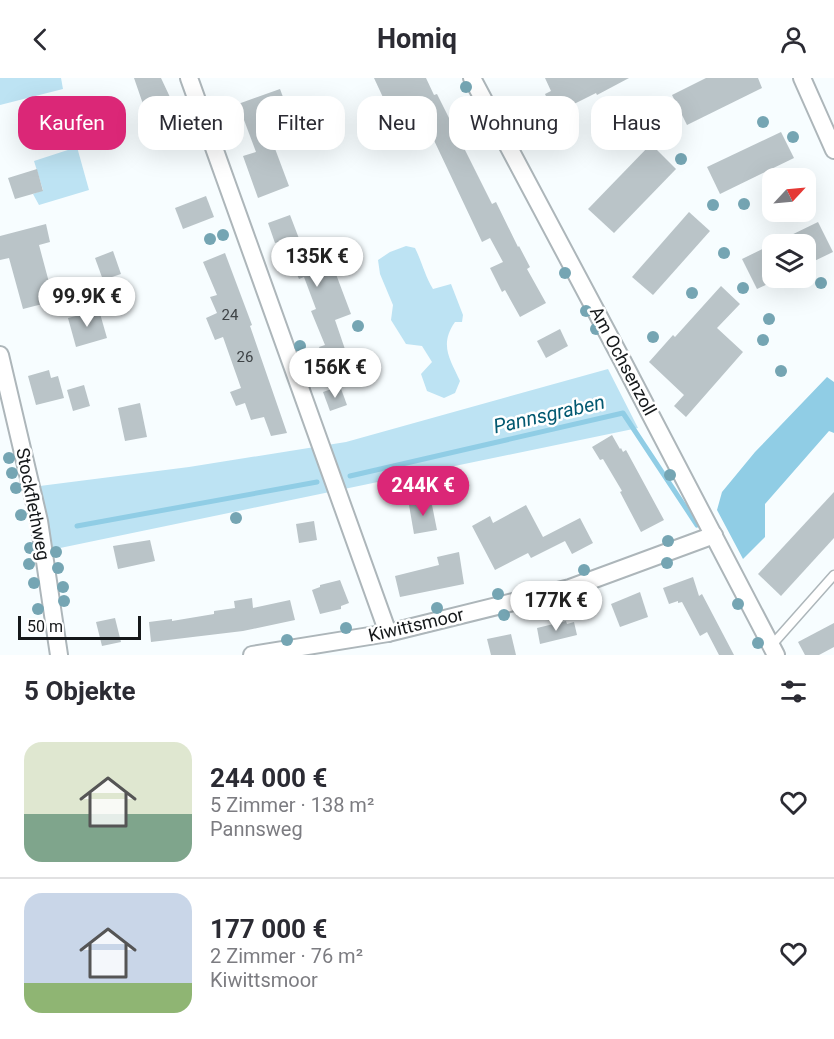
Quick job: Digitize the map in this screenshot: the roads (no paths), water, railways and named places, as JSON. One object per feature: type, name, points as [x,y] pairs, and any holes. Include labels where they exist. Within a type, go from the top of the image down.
[{"type":"street","points":[[189,78],[388,633]]},
{"type":"street","name":"Am Ochsenzoll","points":[[472,78],[773,650]]},
{"type":"street","points":[[802,78],[834,150]]},
{"type":"street","name":"Stockflethweg","points":[[0,355],[39,521],[59,655]]},
{"type":"street","name":"Kiwittsmoor","points":[[252,655],[388,633],[570,588],[714,535]]},
{"type":"lane","name":"Am Ochsenzoll","points":[[773,650],[834,575]]},
{"type":"waterway","name":"Pannsgraben","points":[[350,476],[623,413],[697,525]]},
{"type":"waterway","name":"Pannsgraben","points":[[77,526],[317,482]]}]
